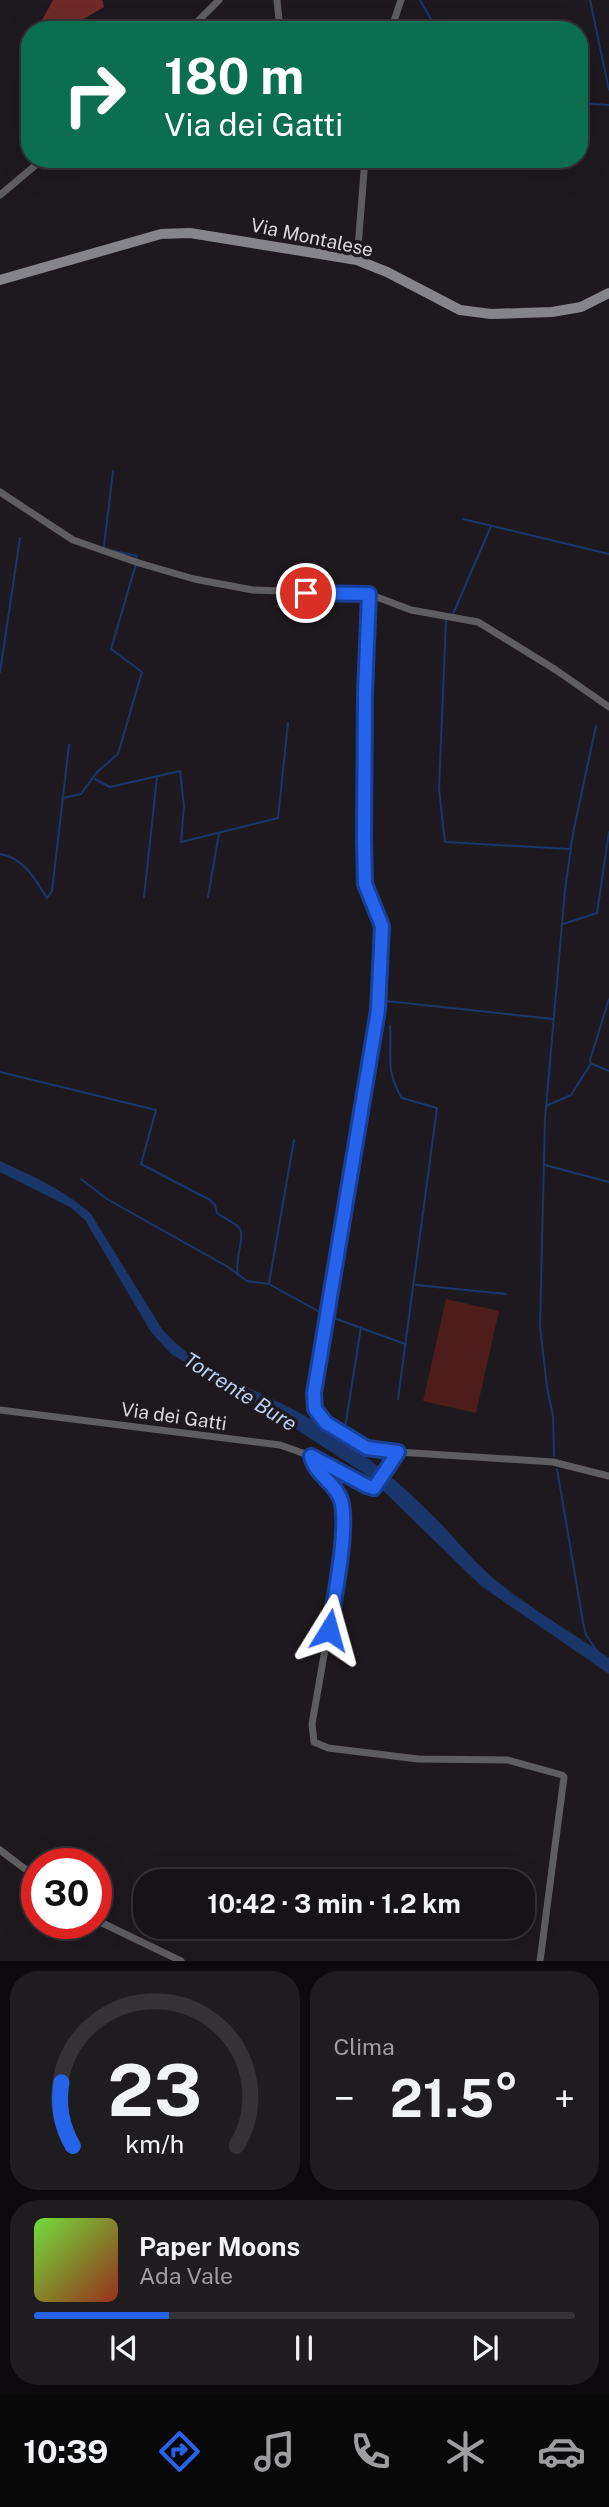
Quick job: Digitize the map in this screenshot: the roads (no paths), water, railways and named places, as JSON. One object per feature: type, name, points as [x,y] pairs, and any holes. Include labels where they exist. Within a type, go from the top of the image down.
[{"type":"main road","name":"Via Montalese","points":[[0,280],[161,234],[177,233],[357,260],[387,272],[460,310],[491,314],[552,312],[581,307],[609,293]]},
{"type":"street","points":[[198,21],[219,0]]},
{"type":"street","points":[[277,0],[279,21]]},
{"type":"street","points":[[394,21],[401,0]]},
{"type":"street","points":[[0,195],[32,168]]},
{"type":"street","points":[[357,260],[364,168]]},
{"type":"street","points":[[0,492],[73,540],[139,564],[194,579],[253,590],[369,594],[411,610],[478,622],[556,670],[609,707]]},
{"type":"street","points":[[369,594],[364,839],[365,884],[382,926],[378,1010],[314,1393],[315,1409],[326,1423],[367,1448],[553,1462],[609,1476]]},
{"type":"street","name":"Via dei Gatti","points":[[0,1410],[293,1448],[367,1486],[377,1485],[398,1452]]},
{"type":"street","points":[[311,1456],[314,1466],[338,1493],[343,1513],[332,1609],[312,1724],[314,1742],[328,1748],[418,1759],[508,1760],[559,1773],[564,1777],[540,1961]]},
{"type":"street","points":[[0,1850],[21,1866]]},
{"type":"street","points":[[112,1928],[181,1961]]},
{"type":"water","name":"Torrente Bure","points":[[0,1161],[59,1191],[91,1214],[162,1329],[179,1346],[218,1372],[305,1416],[369,1459],[423,1506],[499,1583],[609,1658],[609,1674],[481,1586],[368,1476],[253,1401],[171,1354],[151,1332],[85,1220],[70,1207],[0,1172]]},
{"type":"waterway","points":[[420,0],[432,21]]},
{"type":"waterway","points":[[590,0],[609,90]]},
{"type":"waterway","points":[[588,104],[609,105]]},
{"type":"waterway","points":[[104,546],[113,471]]},
{"type":"waterway","points":[[463,519],[609,554]]},
{"type":"waterway","points":[[453,614],[491,526]]},
{"type":"waterway","points":[[0,672],[20,538]]},
{"type":"waterway","points":[[114,551],[137,556],[136,558]]},
{"type":"waterway","points":[[63,798],[81,794],[97,772],[118,754],[142,672],[111,649],[136,564]]},
{"type":"waterway","points":[[446,620],[439,789],[445,842],[569,849]]},
{"type":"waterway","points":[[95,779],[110,787],[180,771],[184,806],[181,842],[278,818],[288,723]]},
{"type":"waterway","points":[[554,1456],[553,1416],[540,1326],[545,1119],[565,890],[573,833],[596,726]]},
{"type":"waterway","points":[[0,854],[22,865],[47,898],[52,891],[69,745]]},
{"type":"waterway","points":[[144,897],[157,777]]},
{"type":"waterway","points":[[563,924],[597,913],[609,832]]},
{"type":"waterway","points":[[208,897],[219,833]]},
{"type":"waterway","points":[[591,1064],[609,999]]},
{"type":"waterway","points":[[386,1001],[553,1019]]},
{"type":"waterway","points":[[390,1026],[391,1071],[402,1098],[437,1108],[398,1399]]},
{"type":"waterway","points":[[592,1064],[609,1071]]},
{"type":"waterway","points":[[546,1108],[571,1095],[590,1065]]},
{"type":"waterway","points":[[0,1072],[156,1110],[141,1164],[210,1200],[217,1213],[240,1229],[238,1275]]},
{"type":"waterway","points":[[269,1283],[294,1140]]},
{"type":"waterway","points":[[545,1165],[609,1182]]},
{"type":"waterway","points":[[81,1179],[107,1199],[228,1267],[247,1281],[269,1284],[325,1315]]},
{"type":"waterway","points":[[416,1285],[506,1294]]},
{"type":"waterway","points":[[331,1317],[405,1344]]},
{"type":"waterway","points":[[345,1428],[361,1327]]},
{"type":"waterway","points":[[557,1469],[583,1622],[586,1635],[597,1651]]}]
